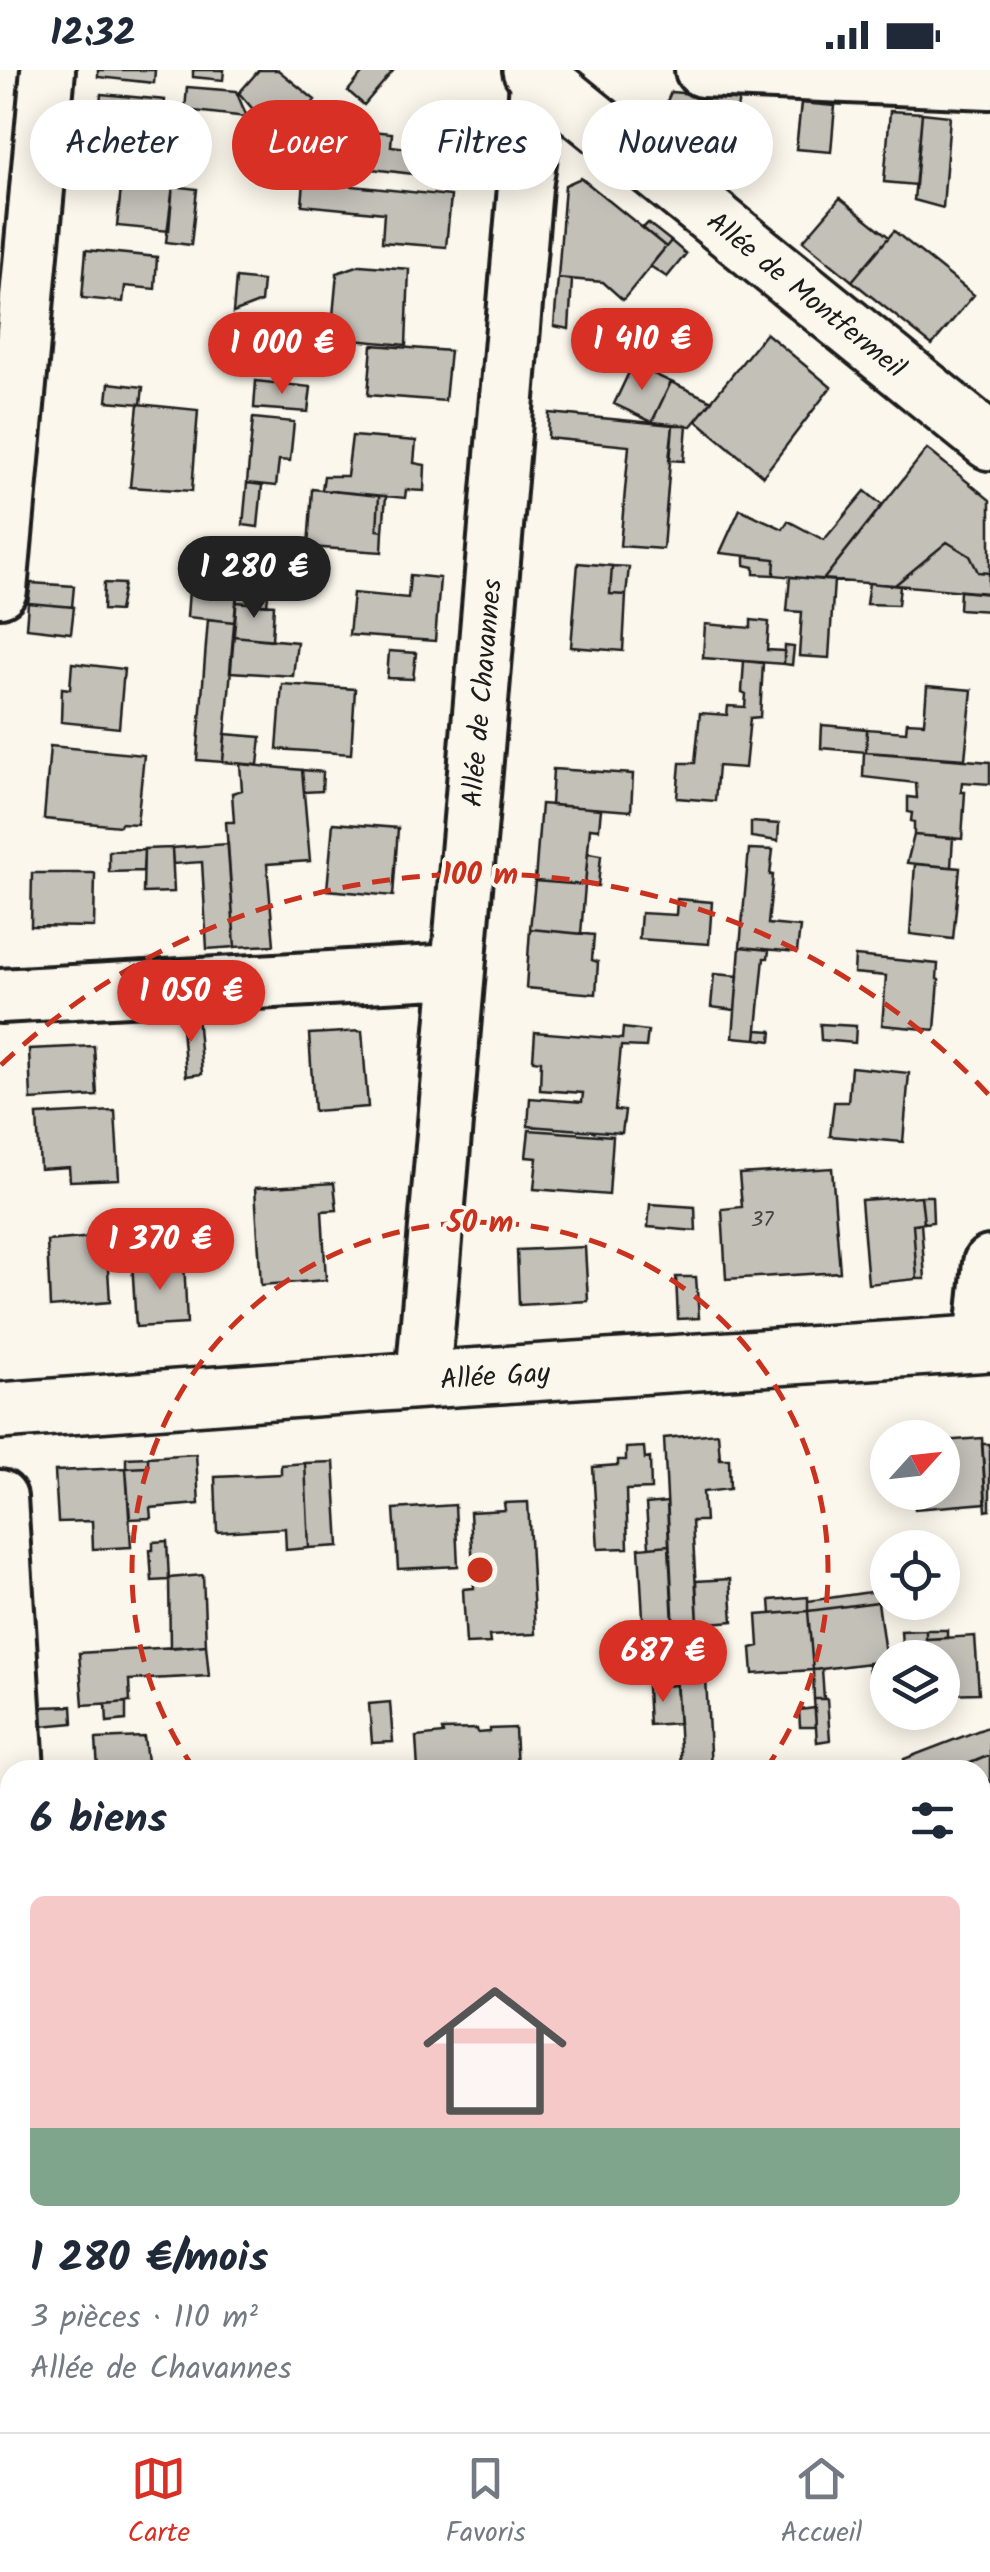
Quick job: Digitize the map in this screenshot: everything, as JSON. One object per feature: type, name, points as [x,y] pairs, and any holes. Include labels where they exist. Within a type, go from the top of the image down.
[{"type":"street","points":[[0,590],[48,70]]},
{"type":"street","points":[[702,70],[990,82]]},
{"type":"street","name":"Allée de Chavannes","points":[[423,1380],[525,187],[546,71]]},
{"type":"street","name":"Allée de Montfermeil","points":[[546,71],[990,442]]},
{"type":"street","points":[[0,996],[456,971]]},
{"type":"street","points":[[986,1344],[990,1262]]},
{"type":"street","name":"Allée Gay","points":[[0,1411],[986,1344]]},
{"type":"street","points":[[0,1496],[16,1760]]},
{"type":"building","points":[[98,70],[155,70],[154,83],[98,77]]},
{"type":"building","points":[[193,70],[224,70],[223,80],[193,77]]},
{"type":"building","points":[[259,70],[278,70],[315,100],[245,100],[239,93]]},
{"type":"building","points":[[365,70],[393,71],[368,100],[358,100],[348,91]]},
{"type":"building","points":[[187,87],[236,91],[240,100],[232,100],[232,115],[212,113],[212,100],[186,100]]},
{"type":"building","points":[[671,92],[739,98],[739,100],[668,100]]},
{"type":"building","points":[[101,94],[165,100],[100,100]]},
{"type":"building","points":[[801,103],[835,106],[831,152],[796,149]]},
{"type":"building","points":[[890,111],[922,113],[916,185],[884,182]]},
{"type":"building","points":[[922,113],[950,116],[943,208],[914,200]]},
{"type":"building","points":[[381,132],[392,133],[391,146],[401,147],[401,172],[381,170]]},
{"type":"building","points":[[581,178],[582,190],[596,190],[666,247],[623,300],[603,282],[558,278],[565,185]]},
{"type":"building","points":[[381,189],[451,196],[446,247],[382,242],[384,213],[302,205],[303,190]]},
{"type":"building","points":[[121,190],[172,190],[169,231],[117,226]]},
{"type":"building","points":[[172,190],[197,190],[191,245],[166,242]]},
{"type":"building","points":[[840,198],[889,237],[852,281],[803,241]]},
{"type":"building","points":[[648,223],[671,241],[666,247],[643,228]]},
{"type":"building","points":[[894,231],[974,295],[932,345],[852,281]]},
{"type":"building","points":[[671,241],[686,254],[667,277],[650,266]]},
{"type":"building","points":[[86,250],[157,257],[155,289],[125,286],[123,302],[82,298]]},
{"type":"building","points":[[360,265],[409,269],[406,345],[331,338],[337,273]]},
{"type":"building","points":[[236,278],[263,281],[261,302],[233,313]]},
{"type":"building","points":[[558,278],[572,280],[569,329],[554,326]]},
{"type":"building","points":[[766,333],[831,387],[763,476],[696,420]]},
{"type":"building","points":[[372,345],[450,351],[445,401],[368,395]]},
{"type":"building","points":[[633,364],[671,382],[652,422],[614,404]]},
{"type":"building","points":[[256,381],[311,387],[308,412],[254,408]]},
{"type":"building","points":[[671,382],[712,401],[691,426],[652,422]]},
{"type":"building","points":[[109,383],[143,387],[141,404],[107,401]]},
{"type":"building","points":[[138,404],[198,410],[192,491],[130,487]]},
{"type":"building","points":[[549,413],[673,425],[663,549],[620,546],[629,446],[548,438]]},
{"type":"building","points":[[253,418],[294,422],[290,461],[279,460],[276,486],[247,483]]},
{"type":"building","points":[[673,425],[687,425],[684,461],[669,460]]},
{"type":"building","points":[[352,436],[416,441],[414,463],[425,465],[424,491],[406,490],[405,498],[322,490],[324,476],[347,476]]},
{"type":"building","points":[[927,449],[990,500],[990,573],[978,572],[970,556],[947,542],[895,585],[823,580]]},
{"type":"building","points":[[247,483],[262,485],[258,527],[243,525]]},
{"type":"building","points":[[312,489],[379,496],[377,530],[383,531],[382,552],[308,547]]},
{"type":"building","points":[[865,491],[882,505],[823,580],[774,575],[775,559],[720,553],[740,509],[783,529],[788,521],[824,540]]},
{"type":"building","points":[[379,496],[386,496],[383,531],[377,530]]},
{"type":"building","points":[[947,542],[970,556],[978,572],[989,573],[988,593],[895,585]]},
{"type":"building","points":[[192,551],[240,554],[235,622],[187,617]]},
{"type":"building","points":[[745,556],[775,559],[774,575],[754,574],[754,567],[745,565]]},
{"type":"building","points":[[578,563],[612,566],[610,594],[626,595],[623,651],[571,647]]},
{"type":"building","points":[[612,566],[629,567],[626,595],[610,594]]},
{"type":"building","points":[[239,571],[270,573],[267,605],[236,602]]},
{"type":"building","points":[[410,575],[440,578],[435,641],[349,635],[353,593],[408,598]]},
{"type":"building","points":[[790,577],[834,580],[829,658],[799,656],[802,612],[787,611]]},
{"type":"building","points":[[31,583],[74,586],[72,607],[28,603]]},
{"type":"building","points":[[104,583],[124,584],[119,611],[103,610]]},
{"type":"building","points":[[869,583],[900,586],[898,605],[866,604]]},
{"type":"building","points":[[960,591],[990,594],[990,611],[959,609]]},
{"type":"building","points":[[236,602],[274,605],[272,640],[233,636]]},
{"type":"building","points":[[28,603],[74,607],[71,633],[26,628]]},
{"type":"building","points":[[208,619],[235,622],[223,762],[197,760]]},
{"type":"building","points":[[751,620],[769,622],[767,650],[784,651],[784,664],[703,658],[705,624],[751,628]]},
{"type":"building","points":[[233,636],[297,642],[293,676],[230,672]]},
{"type":"building","points":[[785,646],[794,647],[792,665],[784,664]]},
{"type":"building","points":[[389,651],[416,653],[413,679],[387,678]]},
{"type":"building","points":[[744,661],[763,663],[760,717],[750,718],[745,768],[718,766],[715,801],[677,798],[680,763],[695,763],[700,713],[727,715],[728,706],[745,707]]},
{"type":"building","points":[[72,663],[124,669],[119,728],[61,722],[62,688],[70,689]]},
{"type":"building","points":[[282,684],[355,689],[351,754],[277,749]]},
{"type":"building","points":[[927,686],[972,690],[965,759],[866,752],[867,729],[906,732],[907,722],[924,723]]},
{"type":"building","points":[[822,725],[867,729],[866,752],[821,748]]},
{"type":"building","points":[[225,734],[261,737],[258,765],[223,762]]},
{"type":"building","points":[[50,746],[144,755],[137,824],[44,819]]},
{"type":"building","points":[[864,752],[990,762],[990,784],[962,782],[962,839],[914,835],[908,797],[917,798],[916,783],[863,777]]},
{"type":"building","points":[[240,764],[302,770],[310,861],[267,864],[274,945],[235,947],[226,822],[234,822],[232,793],[242,790]]},
{"type":"building","points":[[553,769],[633,774],[631,811],[551,805]]},
{"type":"building","points":[[302,770],[323,772],[322,791],[304,792]]},
{"type":"building","points":[[541,804],[601,809],[599,829],[590,828],[585,885],[535,881]]},
{"type":"building","points":[[751,822],[779,824],[778,841],[751,837]]},
{"type":"building","points":[[333,823],[398,828],[393,896],[327,890]]},
{"type":"building","points":[[914,835],[953,838],[951,867],[907,863]]},
{"type":"building","points":[[228,844],[235,947],[207,949],[202,862],[173,864],[172,848]]},
{"type":"building","points":[[172,848],[174,892],[143,893],[144,849]]},
{"type":"building","points":[[749,849],[773,850],[768,924],[800,927],[797,952],[740,947]]},
{"type":"building","points":[[144,850],[143,871],[109,872],[109,851]]},
{"type":"building","points":[[588,853],[601,855],[598,886],[585,885]]},
{"type":"building","points":[[915,864],[960,868],[953,939],[910,934]]},
{"type":"building","points":[[32,873],[95,873],[94,927],[31,926]]},
{"type":"building","points":[[535,881],[585,885],[581,934],[530,929]]},
{"type":"building","points":[[677,899],[712,902],[709,944],[639,939],[641,913],[676,915]]},
{"type":"building","points":[[530,929],[594,935],[592,960],[598,962],[596,994],[526,988]]},
{"type":"building","points":[[740,947],[769,950],[768,958],[764,958],[756,1039],[733,1037]]},
{"type":"building","points":[[855,956],[938,964],[935,1030],[882,1025],[886,976],[854,973]]},
{"type":"building","points":[[714,974],[738,976],[735,1010],[711,1007]]},
{"type":"building","points":[[197,1015],[202,1074],[186,1076],[181,1016]]},
{"type":"building","points":[[820,1024],[856,1026],[855,1043],[821,1040]]},
{"type":"building","points":[[623,1028],[648,1031],[646,1047],[621,1046],[615,1110],[625,1111],[622,1133],[528,1126],[530,1098],[582,1102],[583,1093],[540,1090],[541,1061],[533,1060],[535,1032],[622,1039]]},
{"type":"building","points":[[757,1030],[772,1031],[771,1041],[756,1039]]},
{"type":"building","points":[[362,1031],[368,1107],[314,1111],[309,1034]]},
{"type":"building","points":[[94,1046],[97,1096],[31,1100],[29,1049]]},
{"type":"building","points":[[851,1067],[909,1073],[903,1142],[830,1136],[834,1102],[848,1102]]},
{"type":"building","points":[[115,1111],[119,1179],[70,1181],[69,1167],[40,1169],[37,1115]]},
{"type":"building","points":[[529,1130],[613,1136],[609,1195],[534,1189],[537,1158],[526,1157]]},
{"type":"building","points":[[832,1168],[840,1272],[726,1279],[722,1209],[742,1207],[739,1174]]},
{"type":"building","points":[[334,1183],[337,1210],[322,1211],[326,1280],[261,1285],[255,1188]]},
{"type":"building","points":[[921,1196],[932,1196],[933,1222],[924,1223]]},
{"type":"building","points":[[921,1196],[924,1223],[913,1224],[917,1279],[868,1284],[861,1200]]},
{"type":"building","points":[[650,1204],[695,1207],[696,1231],[648,1227]]},
{"type":"building","points":[[921,1223],[925,1279],[917,1279],[913,1224]]},
{"type":"building","points":[[106,1236],[110,1302],[50,1307],[47,1241]]},
{"type":"building","points":[[585,1247],[588,1301],[519,1305],[517,1250]]},
{"type":"building","points":[[184,1259],[187,1324],[136,1327],[132,1261]]},
{"type":"building","points":[[676,1277],[696,1277],[699,1318],[678,1319]]},
{"type":"building","points":[[718,1433],[720,1459],[729,1459],[730,1489],[703,1492],[705,1521],[692,1521],[698,1624],[703,1623],[710,1760],[680,1760],[664,1438]]},
{"type":"building","points":[[982,1438],[986,1503],[960,1505],[960,1440]]},
{"type":"building","points":[[982,1444],[990,1444],[990,1510],[986,1511]]},
{"type":"building","points":[[644,1447],[645,1459],[650,1458],[651,1489],[626,1490],[628,1548],[598,1549],[593,1467],[618,1465],[618,1460],[626,1460],[626,1448]]},
{"type":"building","points":[[196,1454],[199,1504],[150,1508],[151,1518],[130,1519],[126,1468],[148,1467],[148,1457]]},
{"type":"building","points":[[148,1457],[148,1467],[126,1468],[126,1458]]},
{"type":"building","points":[[334,1462],[339,1546],[309,1548],[305,1463]]},
{"type":"building","points":[[305,1463],[309,1548],[286,1550],[285,1528],[217,1532],[215,1477],[281,1474],[281,1465]]},
{"type":"building","points":[[126,1468],[131,1547],[93,1549],[92,1521],[58,1522],[55,1471]]},
{"type":"building","points":[[528,1502],[535,1634],[489,1636],[490,1643],[466,1644],[463,1589],[474,1588],[470,1512],[505,1510],[504,1503]]},
{"type":"building","points":[[667,1502],[669,1545],[649,1547],[646,1504]]},
{"type":"building","points":[[455,1505],[458,1566],[398,1569],[394,1509]]},
{"type":"building","points":[[167,1541],[169,1580],[152,1581],[153,1542]]},
{"type":"building","points":[[669,1545],[676,1685],[647,1687],[639,1548]]},
{"type":"building","points":[[203,1575],[206,1645],[170,1648],[169,1578]]},
{"type":"building","points":[[730,1579],[733,1621],[698,1624],[696,1581]]},
{"type":"building","points":[[870,1592],[870,1603],[808,1611],[808,1601]]},
{"type":"building","points":[[808,1597],[808,1611],[771,1614],[770,1600]]},
{"type":"building","points":[[870,1603],[870,1620],[880,1620],[883,1640],[870,1640],[870,1663],[813,1670],[808,1611]]},
{"type":"building","points":[[808,1611],[813,1670],[753,1674],[751,1648],[759,1646],[757,1615]]},
{"type":"building","points":[[926,1630],[947,1630],[947,1638],[926,1639]]},
{"type":"building","points":[[926,1630],[926,1639],[975,1636],[979,1693],[960,1694],[960,1640],[902,1640],[901,1631]]},
{"type":"building","points":[[206,1645],[209,1676],[129,1680],[130,1702],[83,1705],[79,1653]]},
{"type":"building","points":[[822,1669],[824,1699],[814,1699],[813,1670]]},
{"type":"building","points":[[676,1685],[679,1723],[649,1725],[647,1687]]},
{"type":"building","points":[[814,1699],[827,1699],[830,1740],[817,1742]]},
{"type":"building","points":[[126,1702],[126,1720],[107,1722],[106,1704]]},
{"type":"building","points":[[390,1702],[393,1742],[372,1743],[369,1704]]},
{"type":"building","points":[[72,1706],[73,1723],[42,1726],[41,1707]]},
{"type":"building","points":[[815,1708],[816,1727],[800,1727],[799,1710]]},
{"type":"building","points":[[990,1726],[990,1755],[978,1760],[904,1759]]},
{"type":"building","points":[[515,1728],[517,1760],[417,1760],[416,1737],[443,1734],[442,1730],[477,1729],[478,1733]]},
{"type":"building","points":[[144,1737],[147,1760],[97,1760],[96,1739]]}]
